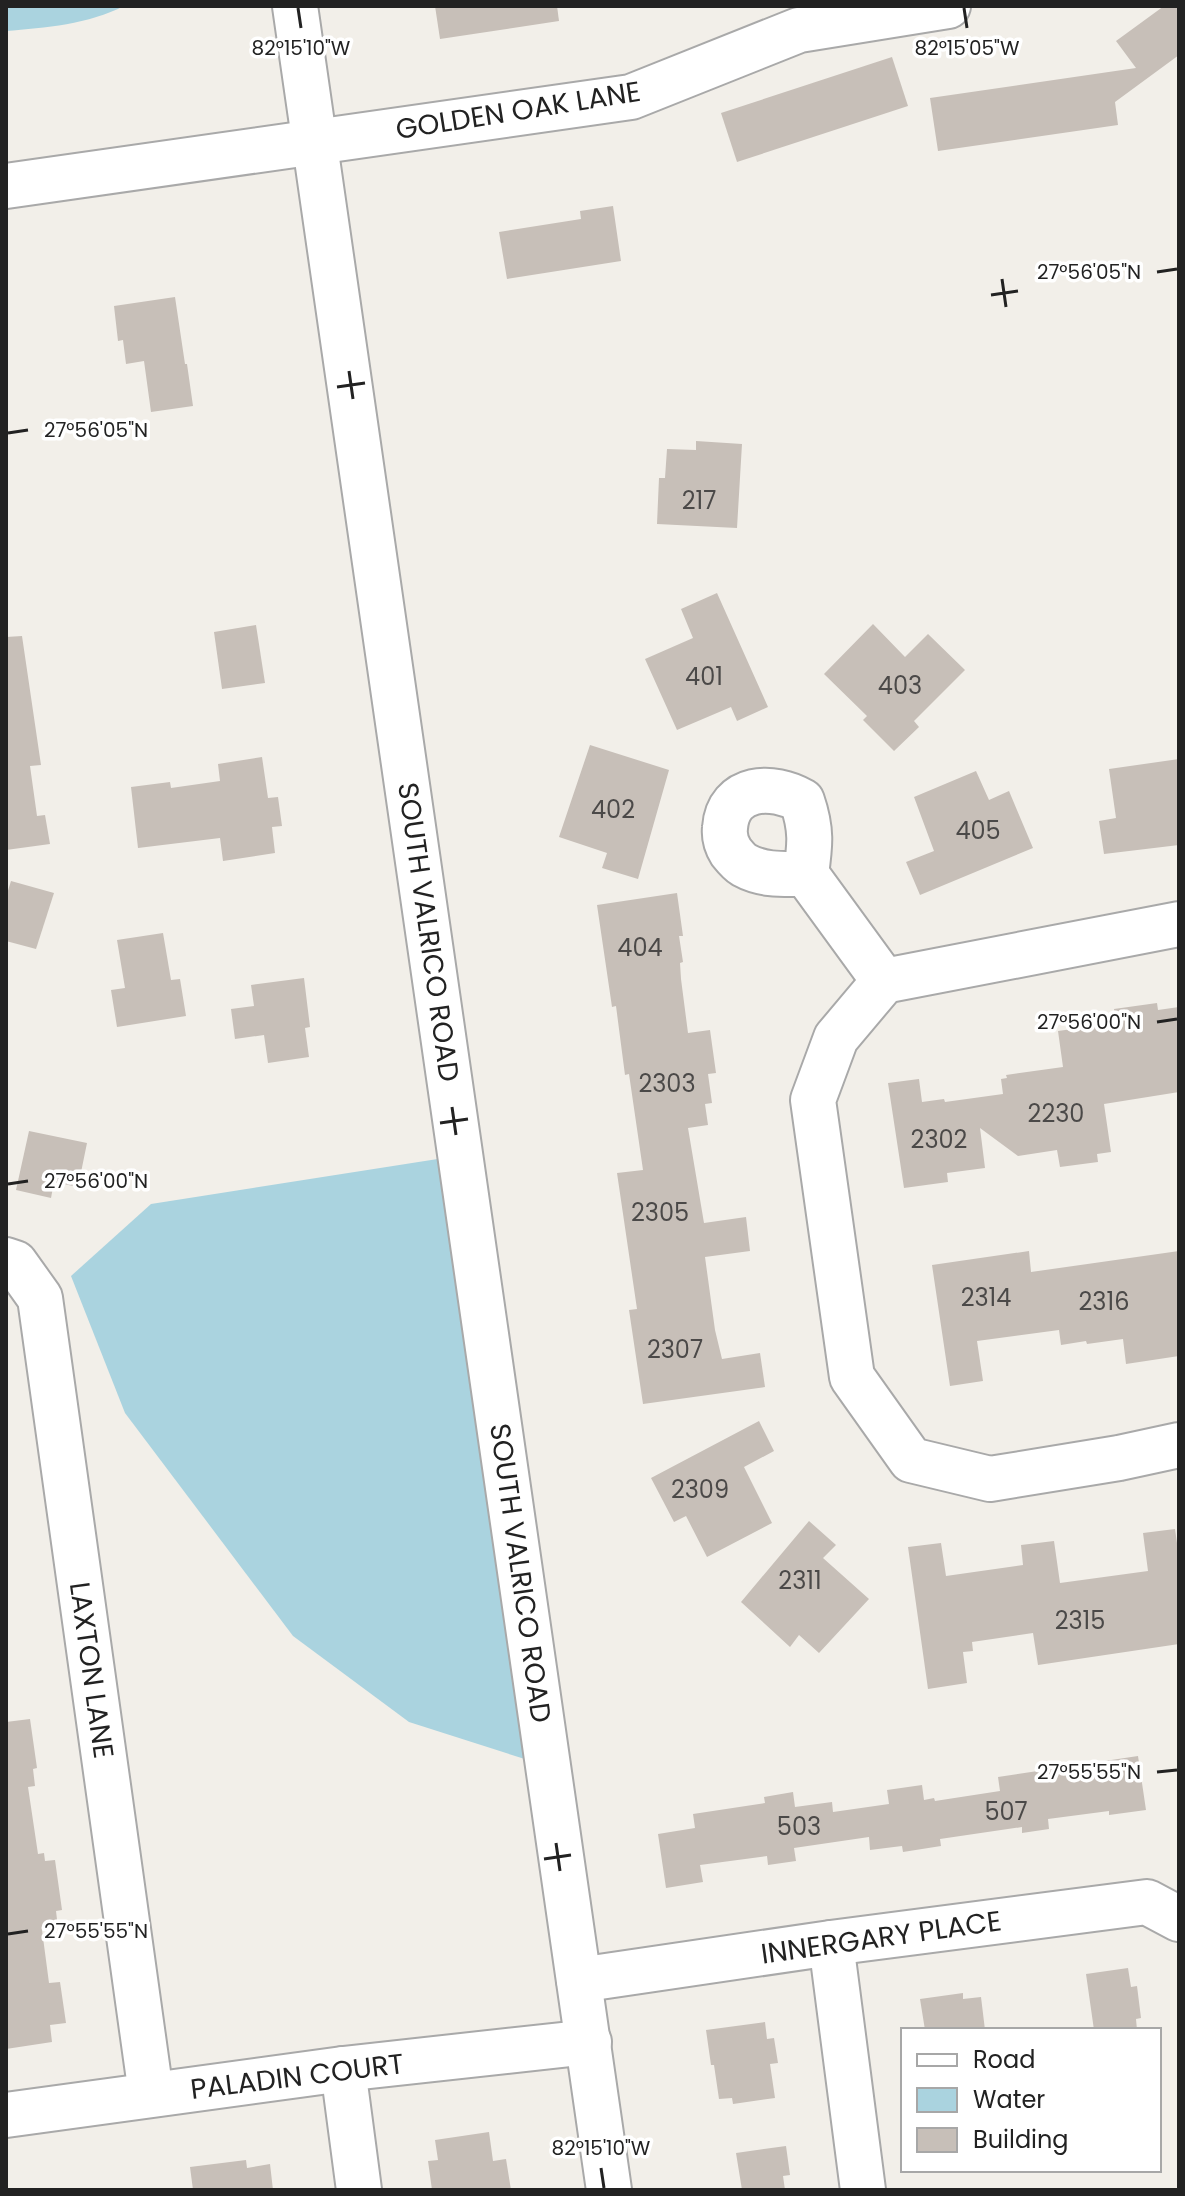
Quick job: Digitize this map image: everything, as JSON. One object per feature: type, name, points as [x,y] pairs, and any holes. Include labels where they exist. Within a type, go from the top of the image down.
[{"type":"street","name":"SOUTH VALRICO ROAD","points":[[295,6],[609,2190]]},
{"type":"street","name":"GOLDEN OAK LANE","points":[[6,186],[631,97],[799,30],[948,6]]},
{"type":"street","points":[[806,874],[884,981]]},
{"type":"street","points":[[1179,924],[884,981],[836,1038],[813,1100],[852,1377],[911,1460],[990,1479],[1179,1445]]},
{"type":"street","name":"LAXTON LANE","points":[[6,1260],[15,1263],[40,1298],[151,2094]]},
{"type":"street","name":"INNERGARY PLACE","points":[[579,1980],[1147,1902],[1179,1919]]},
{"type":"street","points":[[831,1943],[863,2190]]},
{"type":"street","name":"PALADIN COURT","points":[[6,2115],[343,2069],[589,2042]]},
{"type":"street","points":[[343,2069],[359,2190]]},
{"type":"water","points":[[6,6],[124,6],[82,21],[6,31]]},
{"type":"water","points":[[444,1158],[531,1761],[409,1722],[293,1636],[125,1413],[71,1276],[151,1204]]},
{"type":"building","points":[[435,6],[557,6],[559,21],[440,39]]},
{"type":"building","points":[[1164,6],[1179,6],[1179,55],[1115,102],[1118,125],[938,151],[930,98],[1136,68],[1116,41]]},
{"type":"building","points":[[892,57],[908,106],[737,162],[721,113]]},
{"type":"building","points":[[613,206],[621,261],[507,279],[499,232],[581,219],[580,211]]},
{"type":"building","points":[[175,297],[193,406],[151,412],[144,361],[126,364],[123,340],[118,341],[114,306]]},
{"type":"building","points":[[696,441],[742,444],[737,528],[657,524],[659,478],[665,478],[667,449],[696,450]]},
{"type":"building","points":[[717,593],[768,707],[737,721],[731,707],[677,730],[645,659],[693,638],[681,609]]},
{"type":"building","points":[[873,624],[905,657],[928,634],[965,670],[914,721],[919,727],[894,751],[863,720],[867,716],[824,674]]},
{"type":"building","points":[[256,625],[265,683],[222,689],[214,632]]},
{"type":"building","points":[[22,636],[41,765],[30,766],[37,816],[45,815],[50,844],[6,850],[6,637]]},
{"type":"building","points":[[590,745],[669,770],[638,879],[602,868],[607,853],[559,837]]},
{"type":"building","points":[[262,757],[268,798],[278,797],[282,826],[272,827],[275,853],[223,861],[220,838],[138,848],[131,787],[170,782],[171,788],[220,781],[218,764]]},
{"type":"building","points":[[1179,759],[1179,845],[1104,854],[1099,821],[1116,818],[1109,769]]},
{"type":"building","points":[[976,771],[989,800],[1009,791],[1033,848],[920,895],[906,862],[934,851],[914,797]]},
{"type":"building","points":[[11,881],[54,893],[36,949],[6,941],[6,897]]},
{"type":"building","points":[[677,893],[683,936],[679,936],[683,962],[680,963],[681,979],[688,1033],[710,1030],[716,1073],[708,1074],[712,1103],[705,1104],[708,1125],[688,1128],[704,1223],[746,1217],[750,1251],[705,1257],[715,1330],[722,1359],[760,1353],[765,1387],[643,1404],[629,1310],[637,1309],[617,1173],[643,1170],[629,1074],[625,1075],[616,1006],[612,1007],[597,905]]},
{"type":"building","points":[[163,933],[171,980],[180,979],[186,1016],[117,1027],[111,990],[125,988],[117,940]]},
{"type":"building","points":[[304,978],[310,1027],[305,1028],[309,1057],[268,1063],[264,1035],[235,1039],[231,1009],[254,1006],[251,985]]},
{"type":"building","points":[[1157,1003],[1158,1010],[1179,1007],[1179,1092],[1104,1104],[1111,1152],[1097,1154],[1098,1162],[1060,1167],[1057,1150],[1018,1156],[980,1128],[985,1168],[947,1173],[948,1182],[904,1188],[888,1083],[919,1079],[922,1102],[1003,1094],[1001,1079],[1007,1078],[1006,1075],[1063,1067],[1058,1031],[1116,1023],[1114,1009]]},
{"type":"building","points":[[29,1131],[87,1143],[78,1187],[54,1182],[51,1198],[16,1190]]},
{"type":"building","points":[[1029,1251],[1031,1272],[1179,1251],[1179,1356],[1126,1364],[1123,1339],[1061,1345],[1059,1330],[977,1341],[983,1381],[950,1386],[932,1265]]},
{"type":"building","points":[[759,1421],[774,1451],[744,1467],[772,1523],[707,1557],[686,1516],[674,1522],[651,1478]]},
{"type":"building","points":[[809,1521],[836,1545],[823,1558],[869,1599],[819,1653],[799,1635],[790,1647],[741,1602]]},
{"type":"building","points":[[1175,1529],[1179,1557],[1179,1644],[1038,1665],[1033,1633],[972,1642],[973,1651],[963,1652],[967,1683],[928,1689],[908,1547],[941,1543],[946,1576],[1023,1565],[1021,1545],[1054,1541],[1060,1583],[1148,1571],[1143,1533]]},
{"type":"building","points":[[30,1719],[37,1768],[33,1769],[35,1786],[28,1787],[38,1854],[44,1853],[45,1861],[55,1860],[62,1910],[56,1911],[58,1928],[42,1930],[49,1983],[60,1982],[66,2023],[50,2025],[52,2042],[6,2049],[6,1722]]},
{"type":"building","points":[[1138,1756],[1146,1810],[1048,1819],[1049,1829],[1022,1833],[1022,1827],[940,1839],[941,1846],[903,1852],[902,1846],[870,1850],[869,1837],[794,1848],[796,1861],[768,1865],[767,1856],[700,1865],[703,1882],[666,1888],[658,1834],[695,1828],[693,1814],[765,1803],[764,1797],[793,1792],[795,1807],[832,1802],[833,1812],[889,1804],[887,1790],[922,1785],[924,1800],[934,1798],[935,1801],[1000,1791],[998,1777]]},
{"type":"building","points":[[1128,1968],[1131,1987],[1137,1986],[1141,2018],[1136,2019],[1137,2028],[1094,2028],[1086,1974]]},
{"type":"building","points":[[963,1993],[963,1999],[981,1997],[985,2028],[925,2028],[920,1999]]},
{"type":"building","points":[[765,2022],[767,2039],[774,2038],[778,2063],[770,2064],[775,2098],[733,2104],[732,2098],[719,2099],[706,2030]]},
{"type":"building","points":[[489,2132],[493,2161],[506,2159],[511,2190],[432,2190],[428,2161],[438,2160],[435,2140]]},
{"type":"building","points":[[786,2146],[790,2175],[783,2176],[785,2190],[742,2190],[736,2153]]},
{"type":"building","points":[[246,2160],[247,2168],[270,2164],[273,2190],[193,2190],[190,2167]]}]
